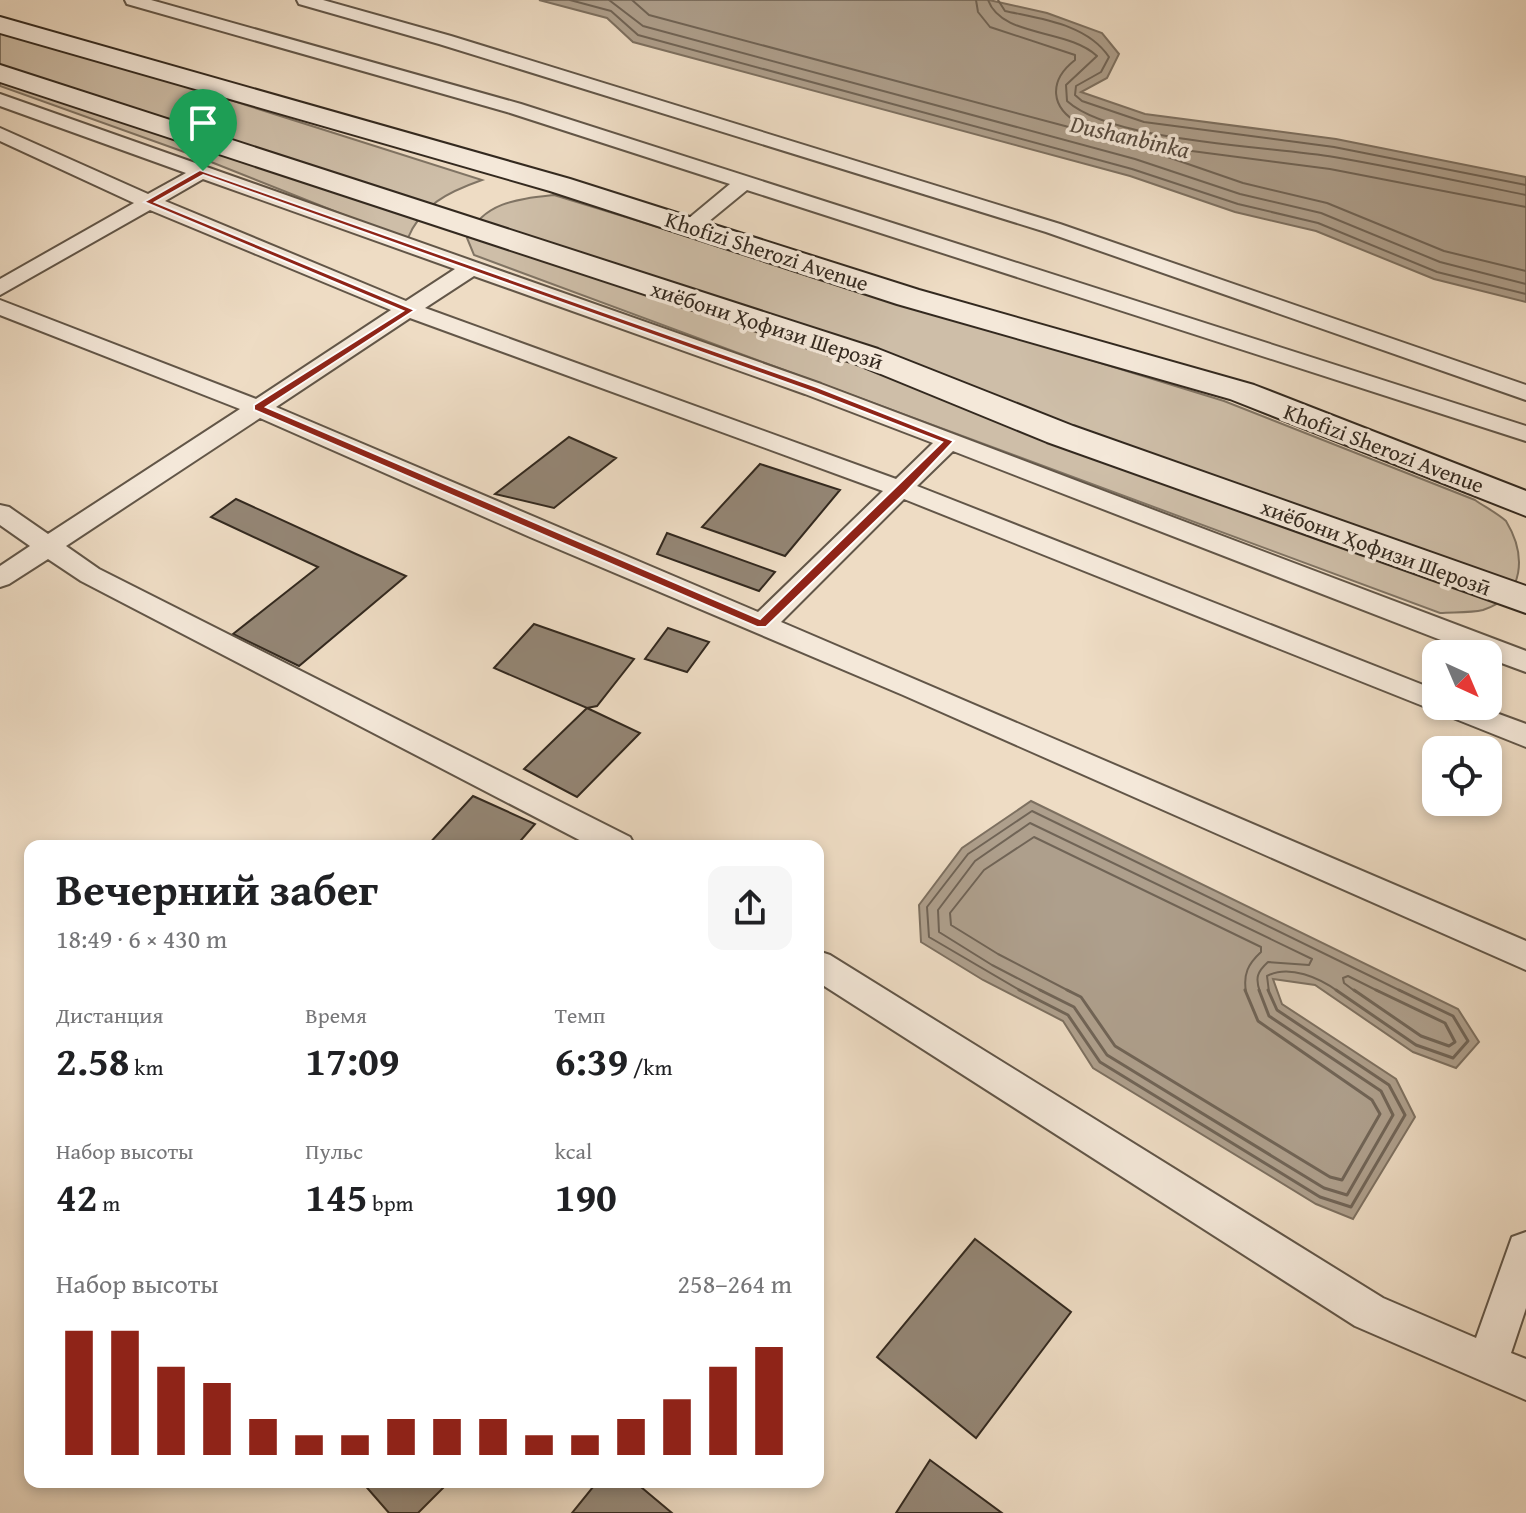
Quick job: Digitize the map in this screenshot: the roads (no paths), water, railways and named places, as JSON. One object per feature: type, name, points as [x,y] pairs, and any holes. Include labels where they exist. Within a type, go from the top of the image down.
[{"type":"main road","name":"Khofizi Sherozi Avenue","points":[[0,25],[545,181],[908,297],[1242,392],[1526,504]]},
{"type":"main road","name":"хиёбони Ҳофизи Шерозӣ","points":[[0,73],[866,356],[1060,434],[1526,600]]},
{"type":"lane","points":[[133,0],[514,108],[1526,434]]},
{"type":"lane","points":[[305,0],[561,75],[1053,228],[1526,393]]},
{"type":"lane","points":[[514,108],[561,75]]},
{"type":"lane","points":[[0,100],[472,267],[949,441],[1526,662]]},
{"type":"lane","points":[[0,134],[149,202],[410,310],[903,490],[1422,695]]},
{"type":"lane","points":[[0,288],[203,171]]},
{"type":"lane","points":[[690,227],[743,183]]},
{"type":"lane","points":[[0,578],[472,267]]},
{"type":"lane","points":[[0,307],[258,408],[1526,956]]},
{"type":"lane","points":[[762,624],[903,490],[949,441]]},
{"type":"lane","points":[[0,513],[104,583],[607,840]]},
{"type":"lane","points":[[1484,720],[1526,736]]},
{"type":"lane","points":[[824,969],[1369,1312],[1526,1380]]},
{"type":"lane","points":[[1487,1363],[1526,1250]]},
{"type":"water","name":"Dushanbinka","points":[[539,0],[989,0],[1047,13],[1102,33],[1119,54],[1107,78],[1081,92],[1145,114],[1336,139],[1526,177],[1526,302],[1434,279],[1316,231],[1235,212],[1130,176],[633,42],[607,18]]},
{"type":"water","points":[[1031,801],[1458,1009],[1479,1042],[1456,1068],[1413,1052],[1315,985],[1273,979],[1282,1004],[1396,1079],[1415,1117],[1353,1219],[1316,1204],[1093,1068],[1063,1021],[983,980],[921,942],[919,905],[962,848]]}]
